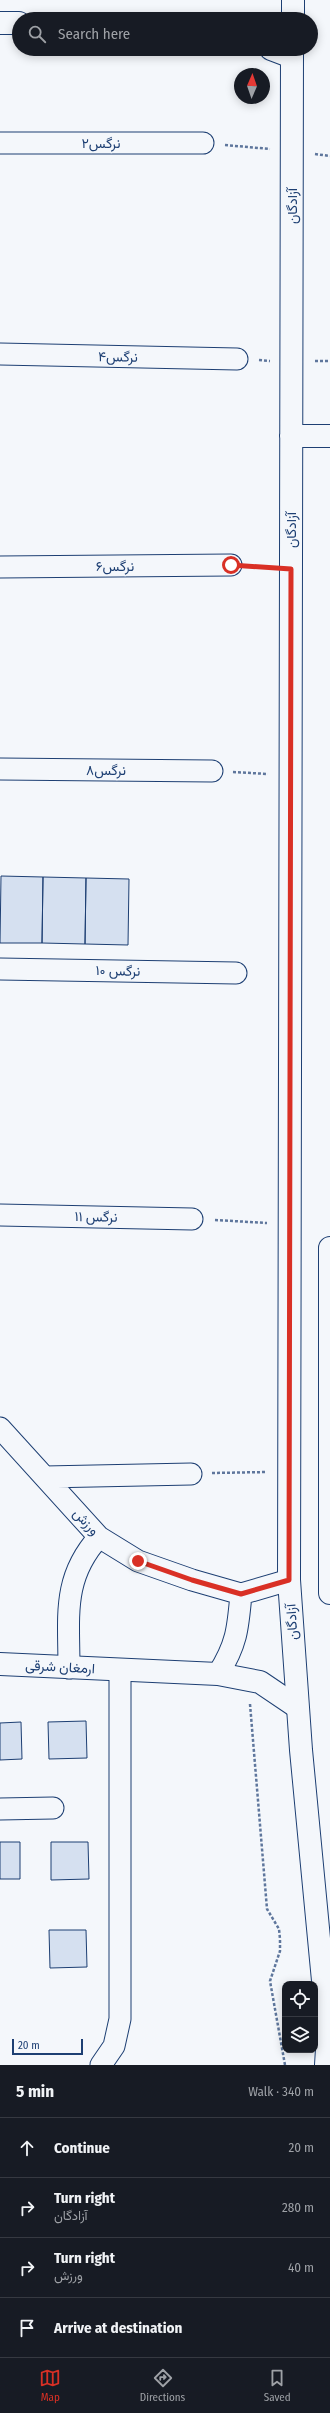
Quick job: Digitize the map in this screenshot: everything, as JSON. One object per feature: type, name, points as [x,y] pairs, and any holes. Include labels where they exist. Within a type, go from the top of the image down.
[{"type":"main road","points":[[293,0],[293,12]]},
{"type":"main road","points":[[0,23],[12,23]]},
{"type":"main road","name":"آزادگان","points":[[292,56],[289,1580],[297,1707],[328,2033],[326,2065]]},
{"type":"main road","points":[[291,436],[330,436]]},
{"type":"main road","points":[[330,1248],[330,1593]]},
{"type":"main road","name":"ارمغان شرقی","points":[[0,1664],[218,1674],[260,1682],[297,1707]]},
{"type":"street","name":"نرگس۲","points":[[0,143],[203,143]]},
{"type":"street","name":"نرگس۴","points":[[0,354],[237,359]]},
{"type":"street","name":"نرگس۶","points":[[0,567],[231,565]]},
{"type":"street","name":"نرگس۸","points":[[0,769],[212,771]]},
{"type":"street","name":"نرگس ۱۰","points":[[0,969],[236,973]]},
{"type":"street","name":"نرگس ۱۱","points":[[0,1215],[192,1219]]},
{"type":"street","name":"ورزش","points":[[0,1428],[99,1537],[138,1561],[192,1580],[241,1594]]},
{"type":"street","points":[[45,1477],[191,1474]]},
{"type":"street","points":[[69,1668],[68,1599],[77,1569],[85,1552],[99,1537]]},
{"type":"street","points":[[218,1674],[230,1654],[238,1631],[241,1594],[289,1580]]},
{"type":"street","points":[[101,2065],[114,2046],[120,2019],[120,1670]]},
{"type":"street","points":[[0,1809],[53,1808]]},
{"type":"path","points":[[203,143],[330,156]]},
{"type":"path","points":[[231,565],[291,569]]},
{"type":"path","points":[[212,771],[291,775]]},
{"type":"path","points":[[192,1219],[290,1225]]},
{"type":"path","points":[[191,1474],[289,1471]]},
{"type":"path","points":[[248,1680],[267,1909],[279,1929],[280,1939],[280,1951],[270,1981],[285,2065]]},
{"type":"building","points":[[1,876],[43,877],[42,943],[0,943]]},
{"type":"building","points":[[43,877],[86,878],[85,944],[42,943]]},
{"type":"building","points":[[86,878],[129,879],[128,945],[85,944]]},
{"type":"building","points":[[86,1721],[87,1758],[49,1759],[48,1722]]},
{"type":"building","points":[[21,1722],[22,1759],[0,1760],[0,1723]]},
{"type":"building","points":[[0,1842],[20,1842],[20,1879],[0,1879]]},
{"type":"building","points":[[51,1842],[88,1842],[89,1879],[51,1880]]},
{"type":"building","points":[[49,1930],[86,1930],[87,1967],[50,1968]]},
{"type":"route","points":[[138,1561],[192,1580],[241,1594],[263,1589],[289,1580],[291,569],[231,565]]}]
